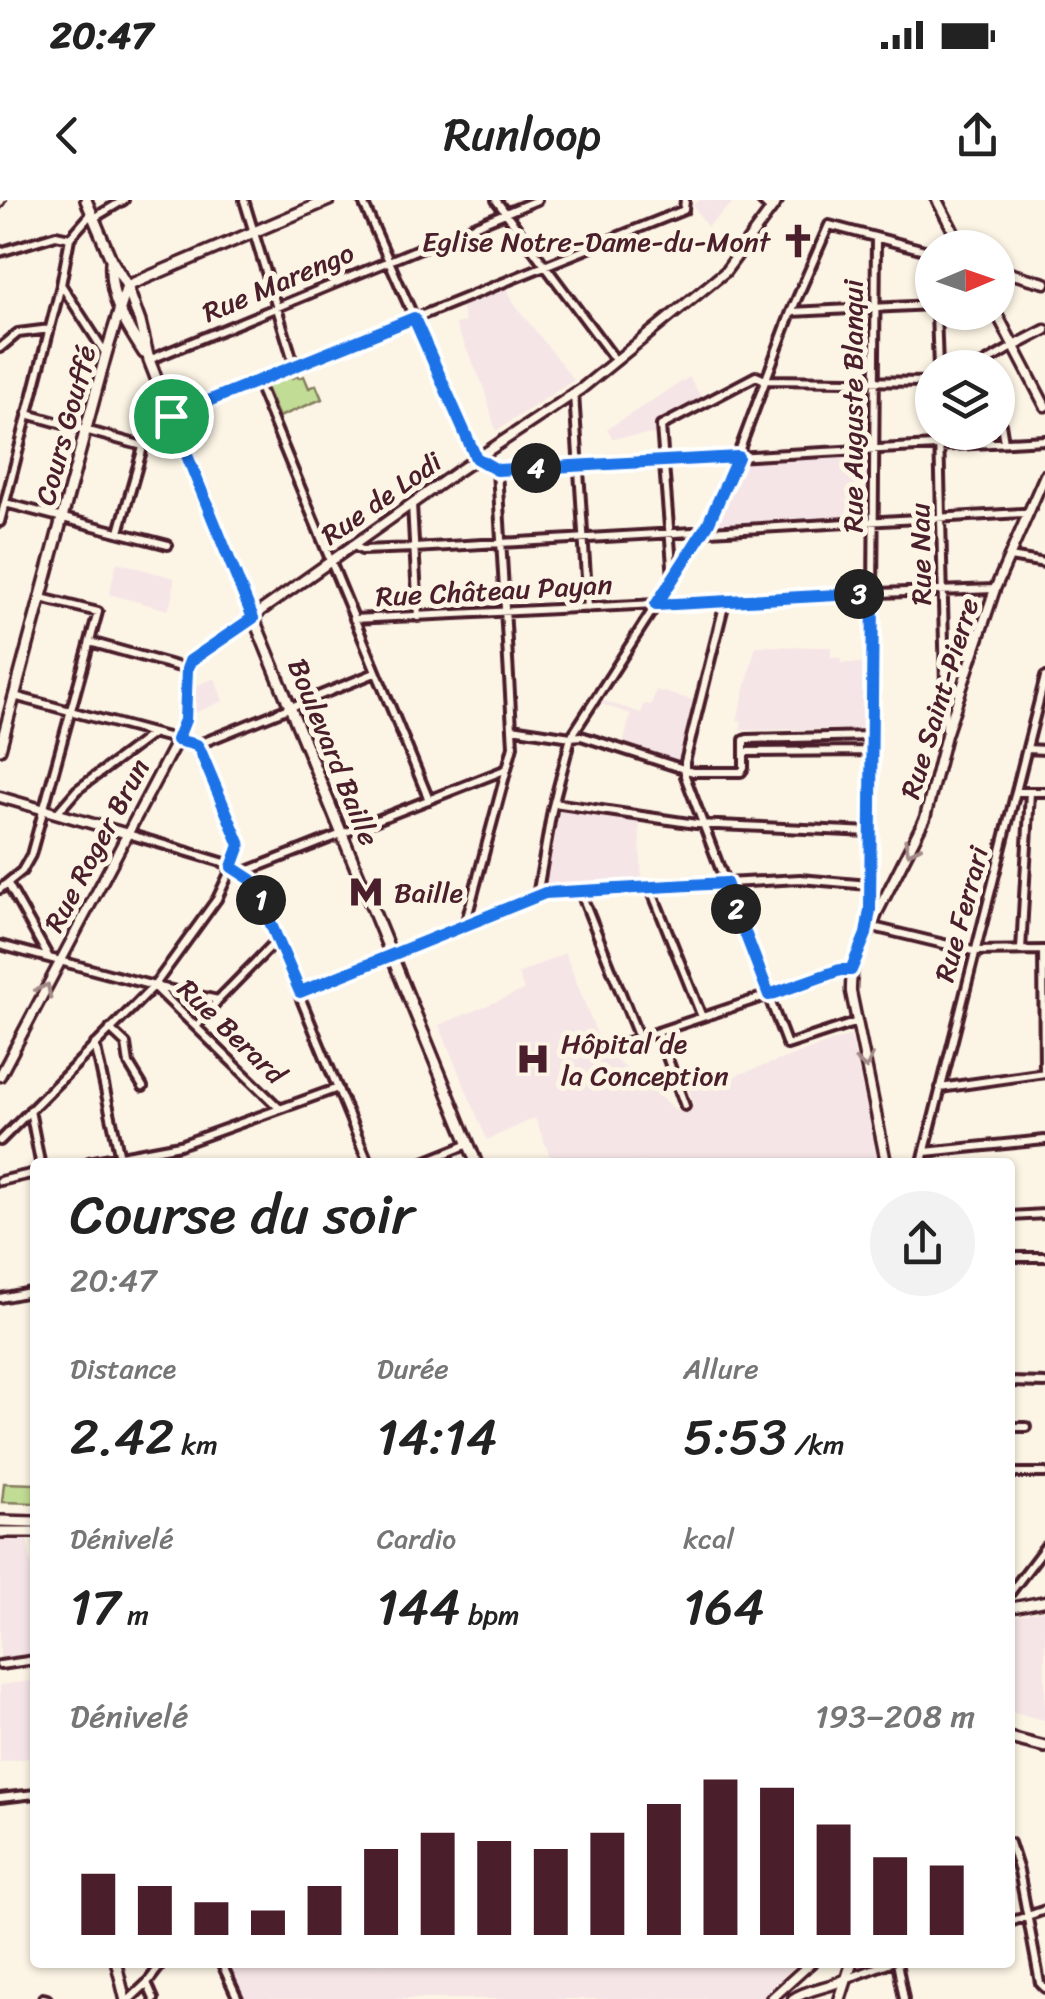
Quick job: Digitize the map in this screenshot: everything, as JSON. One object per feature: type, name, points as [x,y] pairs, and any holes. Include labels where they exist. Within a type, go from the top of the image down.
[{"type":"main road","name":"Boulevard Baille","points":[[86,200],[127,286],[170,414],[474,1158]]},
{"type":"main road","points":[[110,284],[127,286],[330,200]]},
{"type":"main road","name":"Boulevard Baille","points":[[112,259],[110,284],[119,309],[149,360]]},
{"type":"main road","name":"Cours Gouffé","points":[[0,749],[10,695],[41,598],[127,286]]},
{"type":"main road","points":[[0,1521],[30,1527]]},
{"type":"main road","points":[[0,1532],[30,1529]]},
{"type":"main road","points":[[1015,1739],[1045,1747]]},
{"type":"main road","points":[[845,1968],[848,1978]]},
{"type":"main road","points":[[840,1999],[850,1968]]},
{"type":"street","points":[[0,522],[62,286],[70,238],[93,215],[124,200]]},
{"type":"street","points":[[244,200],[295,367]]},
{"type":"street","points":[[362,200],[476,458],[497,470],[915,448]]},
{"type":"street","points":[[496,200],[616,361]]},
{"type":"street","name":"Rue Marengo","points":[[149,360],[537,200]]},
{"type":"street","points":[[119,532],[151,419],[257,382],[684,210],[685,200]]},
{"type":"street","points":[[761,200],[771,210]]},
{"type":"street","name":"Rue de Lodi","points":[[187,669],[190,661],[616,361],[725,272],[778,200]]},
{"type":"street","points":[[937,200],[953,230]]},
{"type":"street","points":[[537,896],[571,737],[704,530],[738,457],[792,312],[830,226],[915,248]]},
{"type":"street","points":[[0,252],[56,235],[70,238]]},
{"type":"street","name":"Rue Auguste Blanqui","points":[[870,930],[876,238]]},
{"type":"street","points":[[1015,275],[1045,283]]},
{"type":"street","points":[[62,286],[106,354]]},
{"type":"street","points":[[792,312],[915,306]]},
{"type":"street","points":[[0,348],[18,333],[50,329]]},
{"type":"street","points":[[1006,330],[1045,406]]},
{"type":"street","points":[[1009,350],[1045,330]]},
{"type":"street","points":[[673,578],[662,426],[756,376],[765,380],[915,382]]},
{"type":"street","points":[[257,382],[428,800]]},
{"type":"street","points":[[574,394],[588,608]]},
{"type":"street","points":[[27,414],[143,446]]},
{"type":"street","points":[[1015,441],[1045,440]]},
{"type":"street","name":"Rue Nau","points":[[940,450],[946,735]]},
{"type":"street","points":[[465,925],[513,746],[497,470]]},
{"type":"street","name":"Rue Saint-Pierre","points":[[885,1158],[856,1022],[851,970],[925,818],[946,735],[995,589],[1045,475]]},
{"type":"street","points":[[5,503],[168,545]]},
{"type":"street","points":[[412,504],[418,617]]},
{"type":"street","points":[[352,545],[362,550],[414,548],[1028,515]]},
{"type":"street","points":[[1010,557],[1045,563]]},
{"type":"street","name":"Rue Château Payan","points":[[354,620],[995,589]]},
{"type":"street","points":[[41,598],[98,612],[27,864],[4,887],[49,958]]},
{"type":"street","points":[[726,602],[684,769],[786,1046],[856,1022]]},
{"type":"street","points":[[90,642],[187,669]]},
{"type":"street","name":"Rue Roger Brun","points":[[0,1076],[177,740],[185,720],[187,669]]},
{"type":"street","points":[[10,695],[197,745],[376,673]]},
{"type":"street","name":"Rue Ferrari","points":[[923,1158],[1045,677]]},
{"type":"street","points":[[512,728],[581,736],[693,772],[741,772],[747,739],[870,736]]},
{"type":"street","points":[[58,813],[78,790],[152,734]]},
{"type":"street","points":[[0,1141],[154,986],[217,899],[240,845],[197,745]]},
{"type":"street","points":[[1027,749],[1045,750]]},
{"type":"street","points":[[744,752],[870,750]]},
{"type":"street","points":[[241,874],[507,769]]},
{"type":"street","points":[[1016,792],[1045,792]]},
{"type":"street","points":[[1020,950],[1030,792]]},
{"type":"street","points":[[0,797],[228,864],[252,880],[366,1158]]},
{"type":"street","points":[[554,803],[703,824],[871,832]]},
{"type":"street","points":[[300,992],[537,896],[800,879],[869,884]]},
{"type":"street","points":[[650,887],[702,1018]]},
{"type":"street","points":[[580,891],[639,1038]]},
{"type":"street","points":[[870,930],[975,951],[1044,950],[1044,1073],[940,1088]]},
{"type":"street","points":[[196,1026],[278,940]]},
{"type":"street","points":[[0,945],[218,1000]]},
{"type":"street","points":[[604,1050],[840,970],[851,970]]},
{"type":"street","name":"Rue Berard","points":[[154,986],[279,1108]]},
{"type":"street","points":[[110,1028],[126,1044],[129,1064],[143,1088]]},
{"type":"street","points":[[658,1032],[685,1106]]},
{"type":"street","points":[[94,1044],[121,1158]]},
{"type":"street","points":[[129,1158],[180,1145],[338,1088]]},
{"type":"street","points":[[30,1110],[39,1158]]},
{"type":"street","points":[[925,1152],[1045,1140]]},
{"type":"street","points":[[434,1158],[468,1144]]},
{"type":"street","points":[[0,1180],[30,1175]]},
{"type":"street","points":[[1015,1216],[1045,1214]]},
{"type":"street","points":[[1015,1257],[1045,1257]]},
{"type":"street","points":[[0,1298],[30,1292]]},
{"type":"street","points":[[1015,1382],[1045,1383]]},
{"type":"street","points":[[1015,1427],[1026,1427]]},
{"type":"street","points":[[1015,1473],[1045,1474]]},
{"type":"street","points":[[1015,1586],[1045,1547]]},
{"type":"street","points":[[1015,1607],[1045,1602]]},
{"type":"street","points":[[0,1665],[30,1661]]},
{"type":"street","points":[[0,1798],[30,1795]]},
{"type":"street","points":[[1015,1874],[1028,1916],[1040,1983],[1045,1988]]},
{"type":"street","points":[[1015,1920],[1045,1910]]},
{"type":"street","points":[[118,1968],[128,1999],[158,1968]]},
{"type":"street","points":[[224,1968],[238,1999]]},
{"type":"street","points":[[770,1999],[805,1968]]},
{"type":"street","points":[[793,1999],[877,1968]]},
{"type":"street","points":[[896,1968],[904,1999]]},
{"type":"street","points":[[792,1980],[802,1993]]},
{"type":"street","points":[[147,1983],[154,1999]]},
{"type":"shaded area","points":[[700,200],[735,201],[707,227],[693,205]]},
{"type":"shaded area","points":[[507,288],[513,302],[574,380],[496,431],[483,385],[455,324],[465,322],[461,306]]},
{"type":"shaded area","points":[[689,377],[703,399],[655,425],[657,434],[612,438],[607,429]]},
{"type":"shaded area","points":[[869,455],[869,518],[716,525],[713,520],[743,462]]},
{"type":"shaded area","points":[[117,562],[174,578],[168,610],[109,594]]},
{"type":"shaded area","points":[[756,646],[831,647],[831,657],[841,658],[841,663],[868,663],[863,726],[740,730],[742,721],[737,720]]},
{"type":"shaded area","points":[[215,678],[223,701],[195,713],[195,686]]},
{"type":"shaded area","points":[[656,690],[693,700],[678,761],[623,744],[631,714],[598,703],[601,700],[641,713],[644,704],[651,705]]},
{"type":"shaded area","points":[[560,810],[639,822],[642,882],[545,885]]},
{"type":"shaded area","name":"Hôpital de la Conception","points":[[565,953],[605,1055],[610,1055],[677,1111],[694,1105],[689,1090],[712,1082],[717,1085],[717,1080],[851,1035],[877,1158],[550,1158],[535,1118],[487,1140],[439,1025],[524,990],[518,974]]},
{"type":"shaded area","points":[[8,1536],[9,1541],[27,1539],[30,1656],[0,1659],[0,1537]]},
{"type":"shaded area","points":[[1045,1610],[1045,1720],[1015,1713],[1015,1616]]},
{"type":"shaded area","points":[[30,1681],[30,1758],[0,1762],[0,1685]]},
{"type":"shaded area","points":[[230,1968],[792,1968],[760,1999],[245,1999]]},
{"type":"green space","points":[[290,375],[304,376],[309,388],[316,385],[322,399],[279,417],[265,385]]},
{"type":"green space","points":[[4,1483],[30,1484],[30,1503],[2,1502]]},
{"type":"tram line","points":[[0,210],[7,200]]},
{"type":"place","name":"Eglise Notre-Dame-du-Mont","points":[[798,241]]},
{"type":"place","name":"Baille","points":[[366,892]]},
{"type":"place","name":"Hôpital de la Conception","points":[[533,1059]]},
{"type":"route","points":[[414,318],[476,458],[497,470],[738,457],[708,524],[656,605],[873,593],[870,910],[866,934],[851,970],[840,970],[769,995],[726,883],[545,893],[300,992],[252,880],[232,867],[240,845],[200,750],[197,745],[177,740],[185,720],[190,661],[253,618],[171,416],[414,318]]}]
